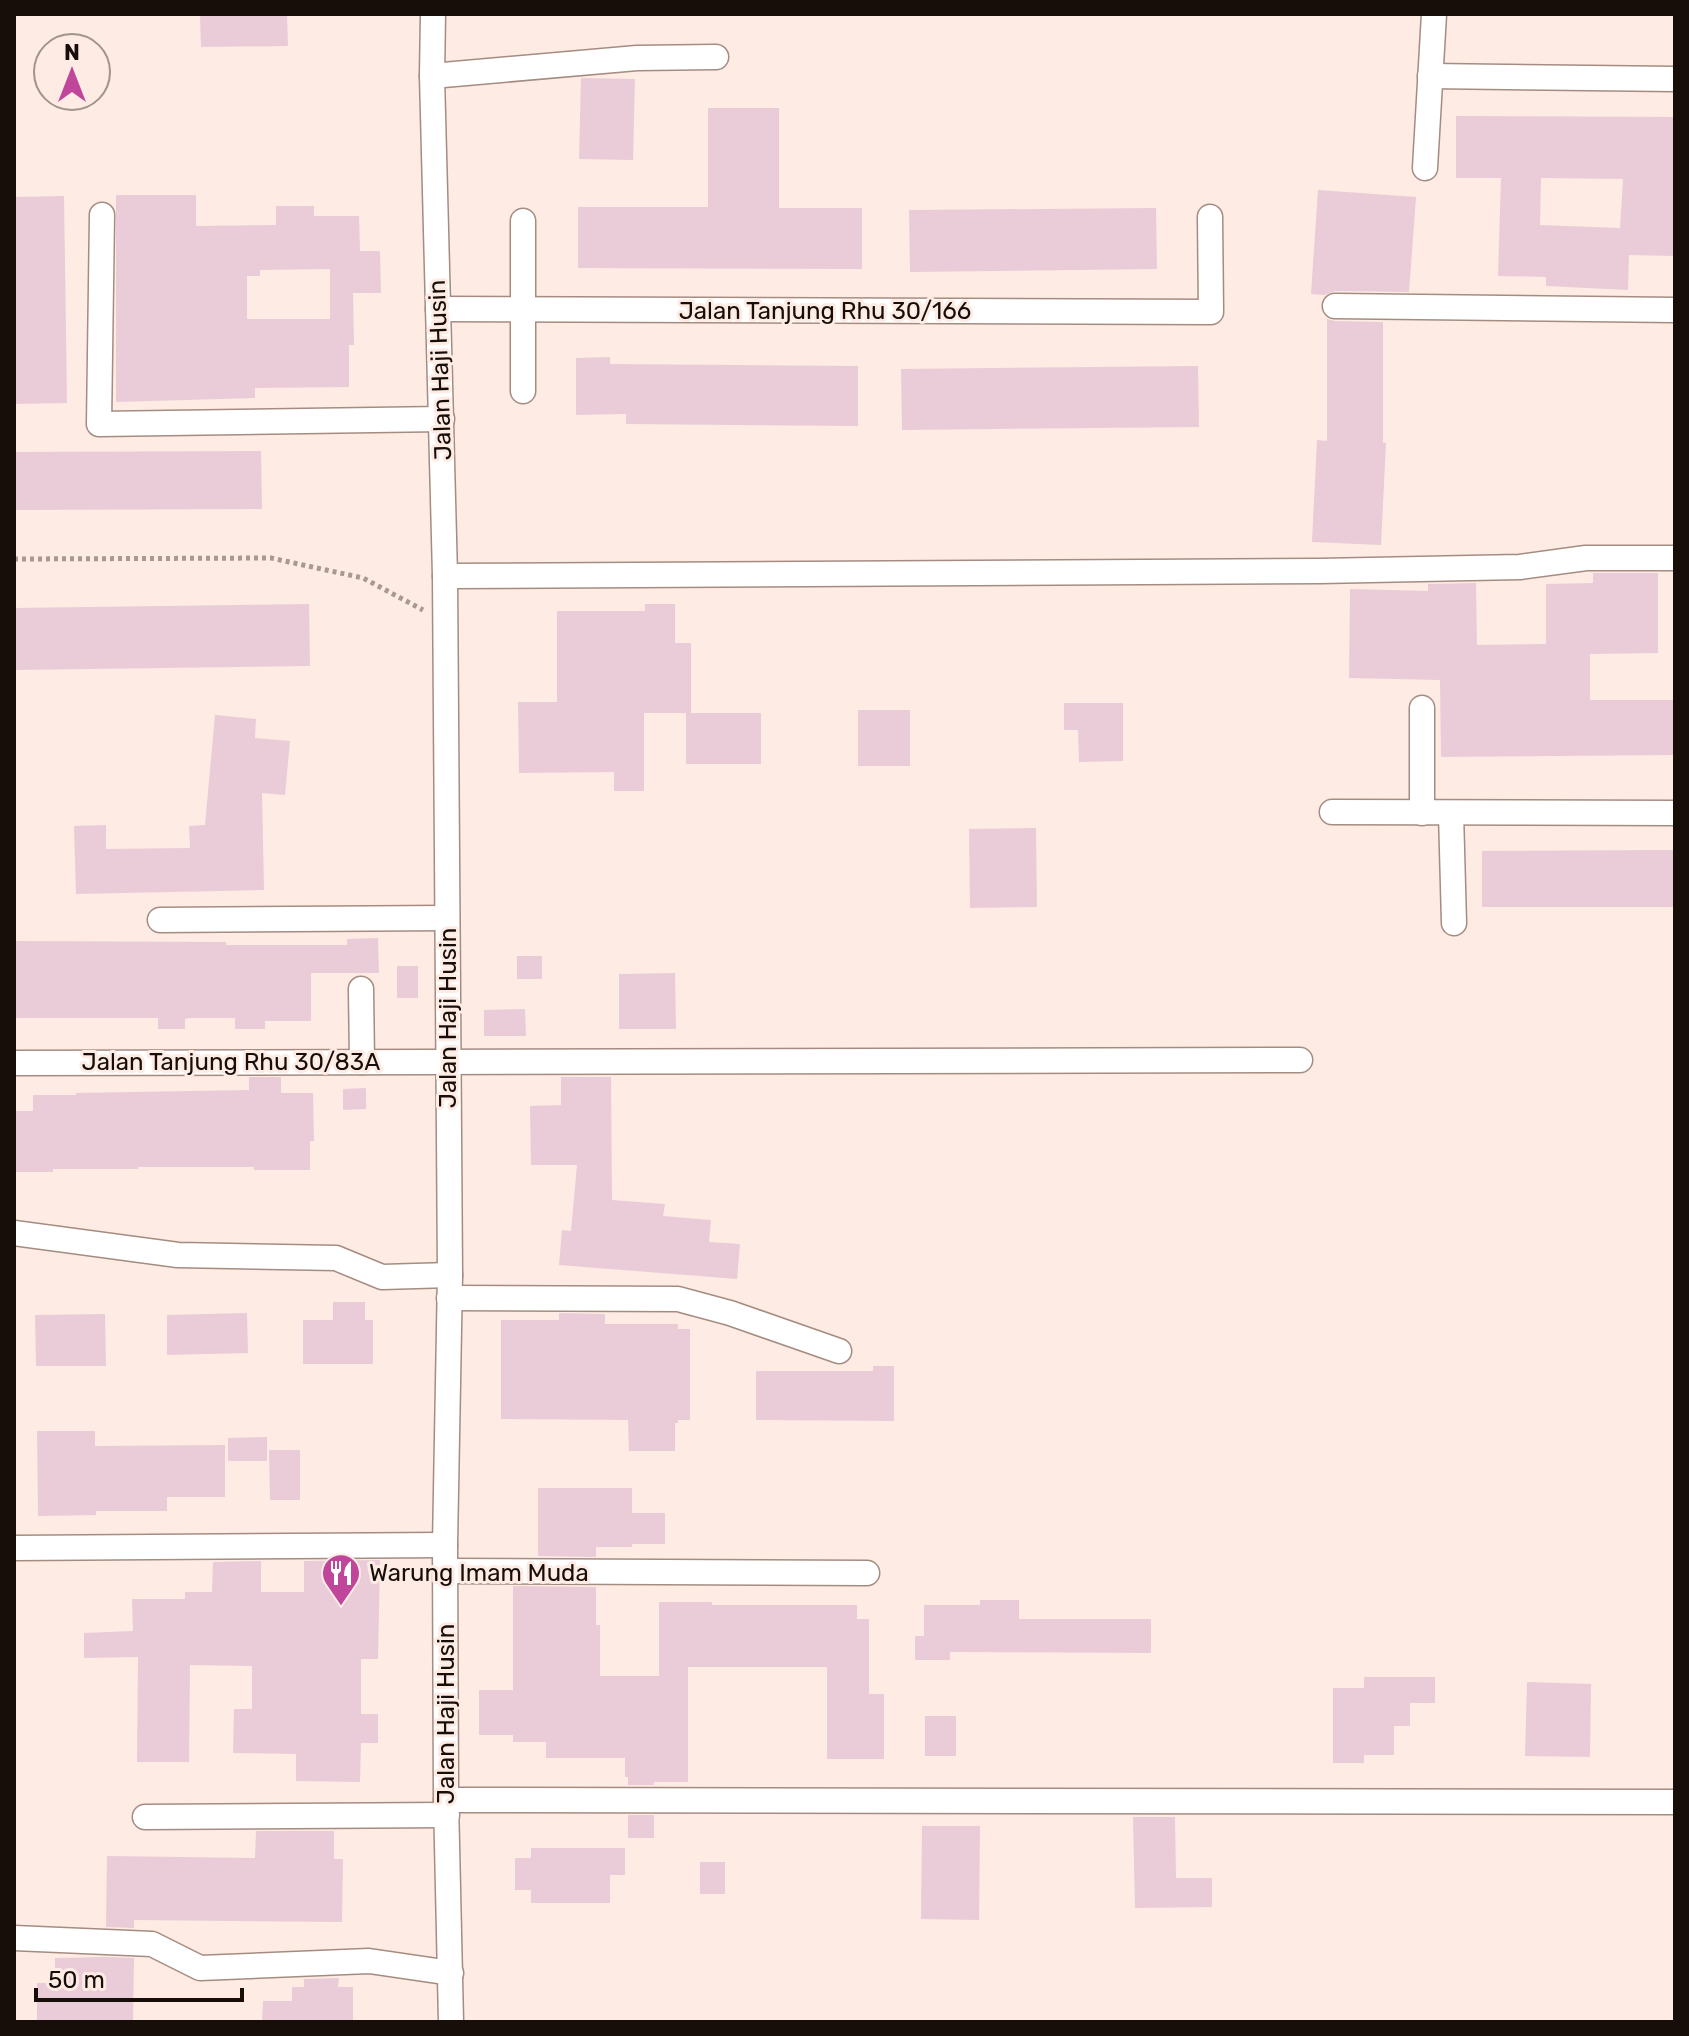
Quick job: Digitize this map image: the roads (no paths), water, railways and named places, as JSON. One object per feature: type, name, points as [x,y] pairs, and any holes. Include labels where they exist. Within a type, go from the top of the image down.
[{"type":"street","name":"Jalan Haji Husin","points":[[433,14],[445,576],[450,1287],[445,1571],[451,2022]]},
{"type":"street","points":[[1425,168],[1434,14]]},
{"type":"street","points":[[432,76],[637,58],[716,57]]},
{"type":"street","points":[[1430,76],[1675,79]]},
{"type":"street","points":[[102,215],[99,424],[442,419]]},
{"type":"street","name":"Jalan Tanjung Rhu 30/166","points":[[438,309],[1211,312],[1210,217]]},
{"type":"street","points":[[523,221],[523,391]]},
{"type":"street","points":[[1335,306],[1675,310]]},
{"type":"street","points":[[445,576],[1351,571],[1520,567],[1586,558],[1675,558]]},
{"type":"street","points":[[1422,708],[1422,813]]},
{"type":"street","points":[[1332,812],[1675,813]]},
{"type":"street","points":[[1451,813],[1454,923]]},
{"type":"street","points":[[160,920],[447,918]]},
{"type":"street","points":[[361,989],[362,1062]]},
{"type":"street","name":"Jalan Tanjung Rhu 30/83A","points":[[14,1063],[1300,1060]]},
{"type":"street","points":[[14,1233],[178,1255],[336,1258],[382,1277],[450,1287],[678,1299],[730,1313],[839,1351]]},
{"type":"street","points":[[14,1548],[445,1545]]},
{"type":"street","points":[[445,1571],[867,1573]]},
{"type":"street","points":[[145,1817],[446,1807],[1675,1802]]},
{"type":"street","points":[[14,1938],[152,1944],[200,1968],[369,1961],[451,1973]]},
{"type":"place","name":"Warung Imam Muda","points":[[341,1607]]}]
